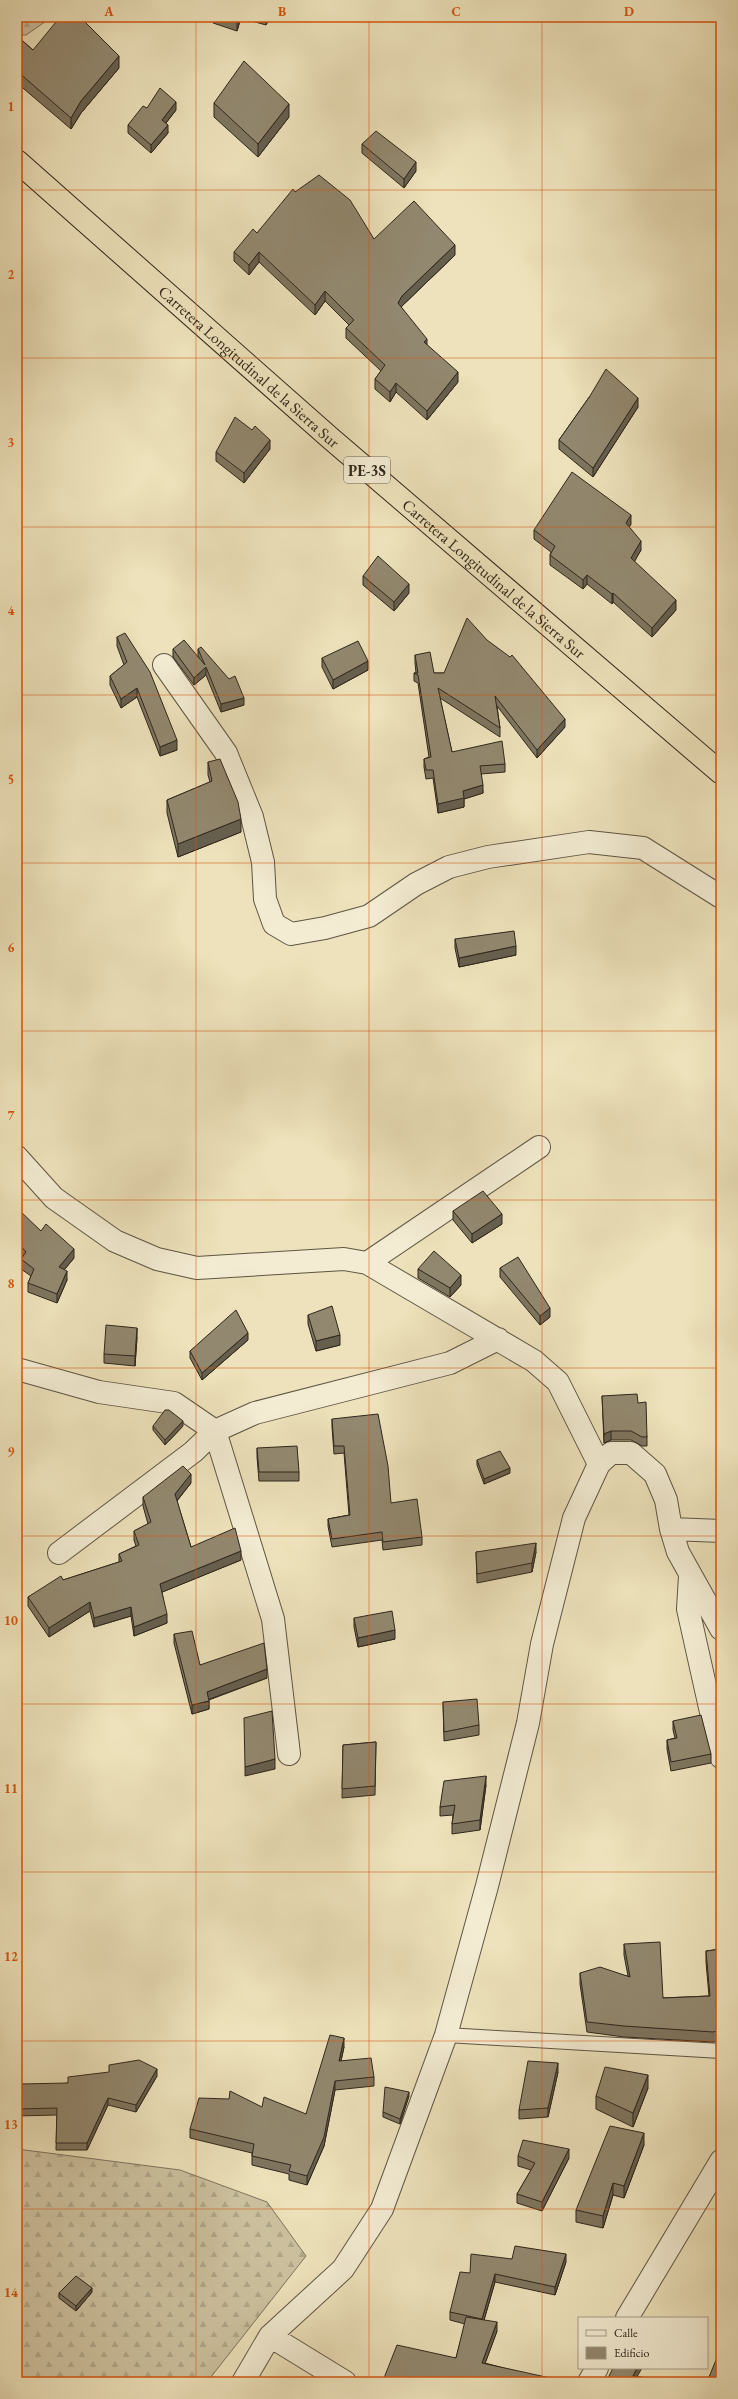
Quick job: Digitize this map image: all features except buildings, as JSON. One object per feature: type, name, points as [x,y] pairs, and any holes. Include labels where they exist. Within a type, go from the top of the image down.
[{"type":"highway","name":"Carretera Longitudinal de la Sierra Sur","points":[[17,161],[329,437],[721,773]]},
{"type":"street","points":[[164,665],[226,753],[252,817],[264,862],[265,899],[274,924],[291,934],[325,928],[369,916],[416,884],[449,867],[488,857],[589,842],[642,848],[721,897]]},
{"type":"street","points":[[367,1263],[539,1147]]},
{"type":"street","points":[[17,1157],[54,1198],[115,1241],[157,1259],[197,1268],[336,1259],[367,1263],[534,1361],[558,1382],[599,1464]]},
{"type":"street","points":[[59,1553],[193,1452],[215,1431],[255,1413],[450,1363],[498,1339]]},
{"type":"street","points":[[17,1369],[99,1392],[174,1403],[215,1431],[273,1619],[289,1754]]},
{"type":"street","points":[[243,2382],[270,2336],[343,2269],[382,2209],[446,2035],[488,1886],[520,1754],[542,1644],[574,1518],[599,1464],[611,1453],[631,1453],[655,1474],[666,1500],[671,1529],[678,1552],[690,1576],[721,1629]]},
{"type":"street","points":[[671,1529],[721,1531]]},
{"type":"street","points":[[690,1576],[688,1609],[721,1757]]},
{"type":"street","points":[[628,2317],[721,2161]]},
{"type":"street","points":[[270,2336],[345,2382]]},
{"type":"street","points":[[589,2382],[596,2369]]},
{"type":"lane","points":[[446,2035],[721,2051]]},
{"type":"green space","points":[[17,17],[52,17],[26,35],[17,35]]},
{"type":"green space","points":[[17,2149],[180,2170],[267,2202],[306,2256],[207,2382],[17,2382]]}]
